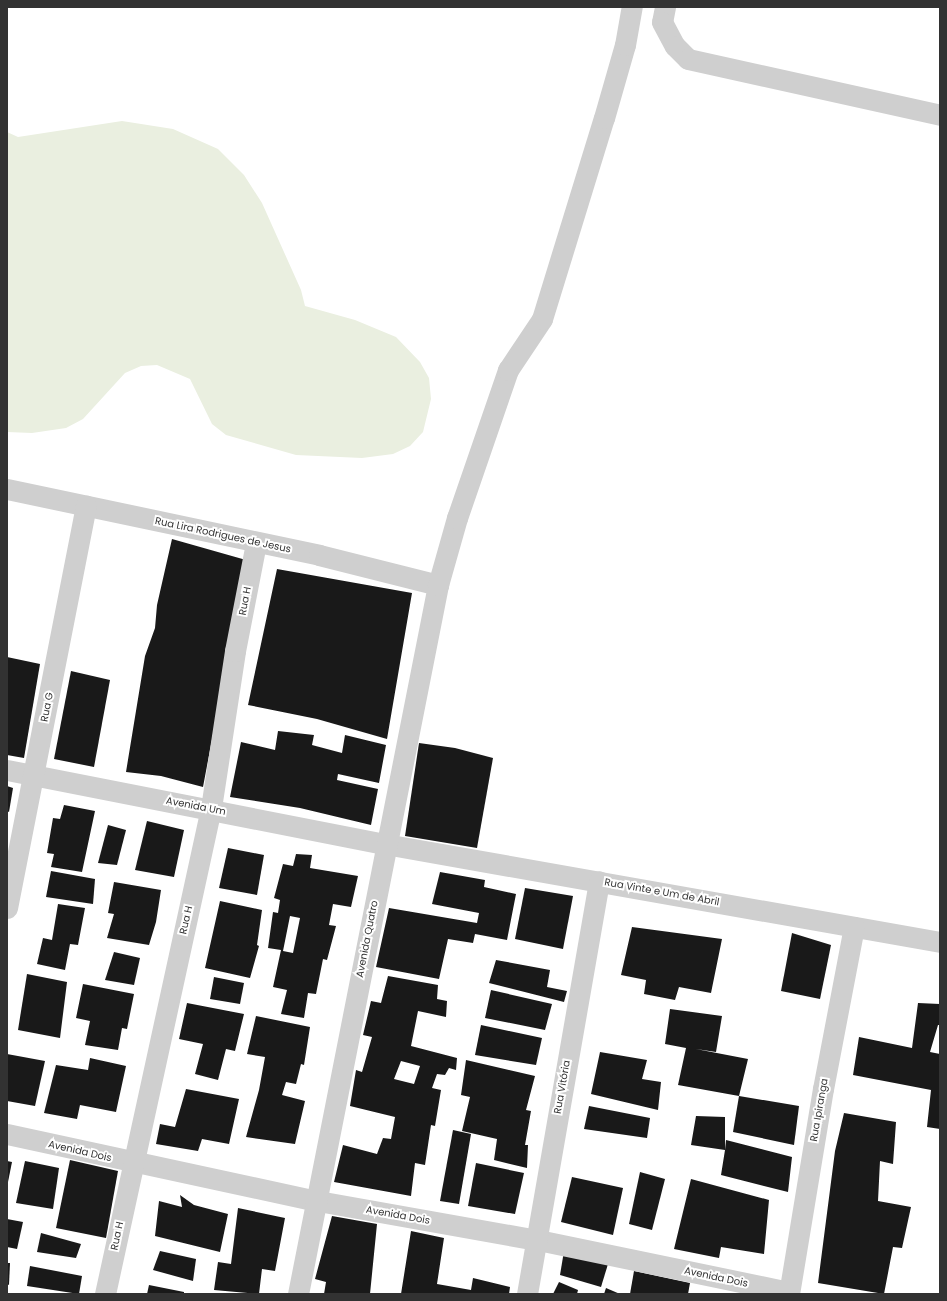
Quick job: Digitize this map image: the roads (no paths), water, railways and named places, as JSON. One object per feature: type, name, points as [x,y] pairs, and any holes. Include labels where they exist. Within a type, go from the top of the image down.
[{"type":"street","name":"Avenida Quatro","points":[[298,1294],[318,1201],[385,844],[438,585],[457,518],[508,370],[542,319],[625,45],[632,7]]},
{"type":"street","points":[[665,7],[662,22],[675,46],[688,60],[940,115]]},
{"type":"street","name":"Rua Lira Rodrigues de Jesus","points":[[7,489],[256,543],[319,555],[438,585]]},
{"type":"street","name":"Rua G","points":[[7,908],[86,506]]},
{"type":"street","name":"Rua H","points":[[105,1294],[211,808],[235,651],[256,543]]},
{"type":"street","name":"Avenida Um","points":[[7,770],[211,808],[385,844]]},
{"type":"street","name":"Rua Vinte e Um de Abril","points":[[385,844],[940,942]]},
{"type":"street","name":"Rua Vitória","points":[[527,1294],[538,1240],[558,1108],[599,881]]},
{"type":"street","name":"Rua Ipiranga","points":[[789,1293],[823,1089],[854,927]]},
{"type":"street","name":"Avenida Dois","points":[[7,1134],[133,1163],[318,1201],[538,1240],[789,1293]]}]
